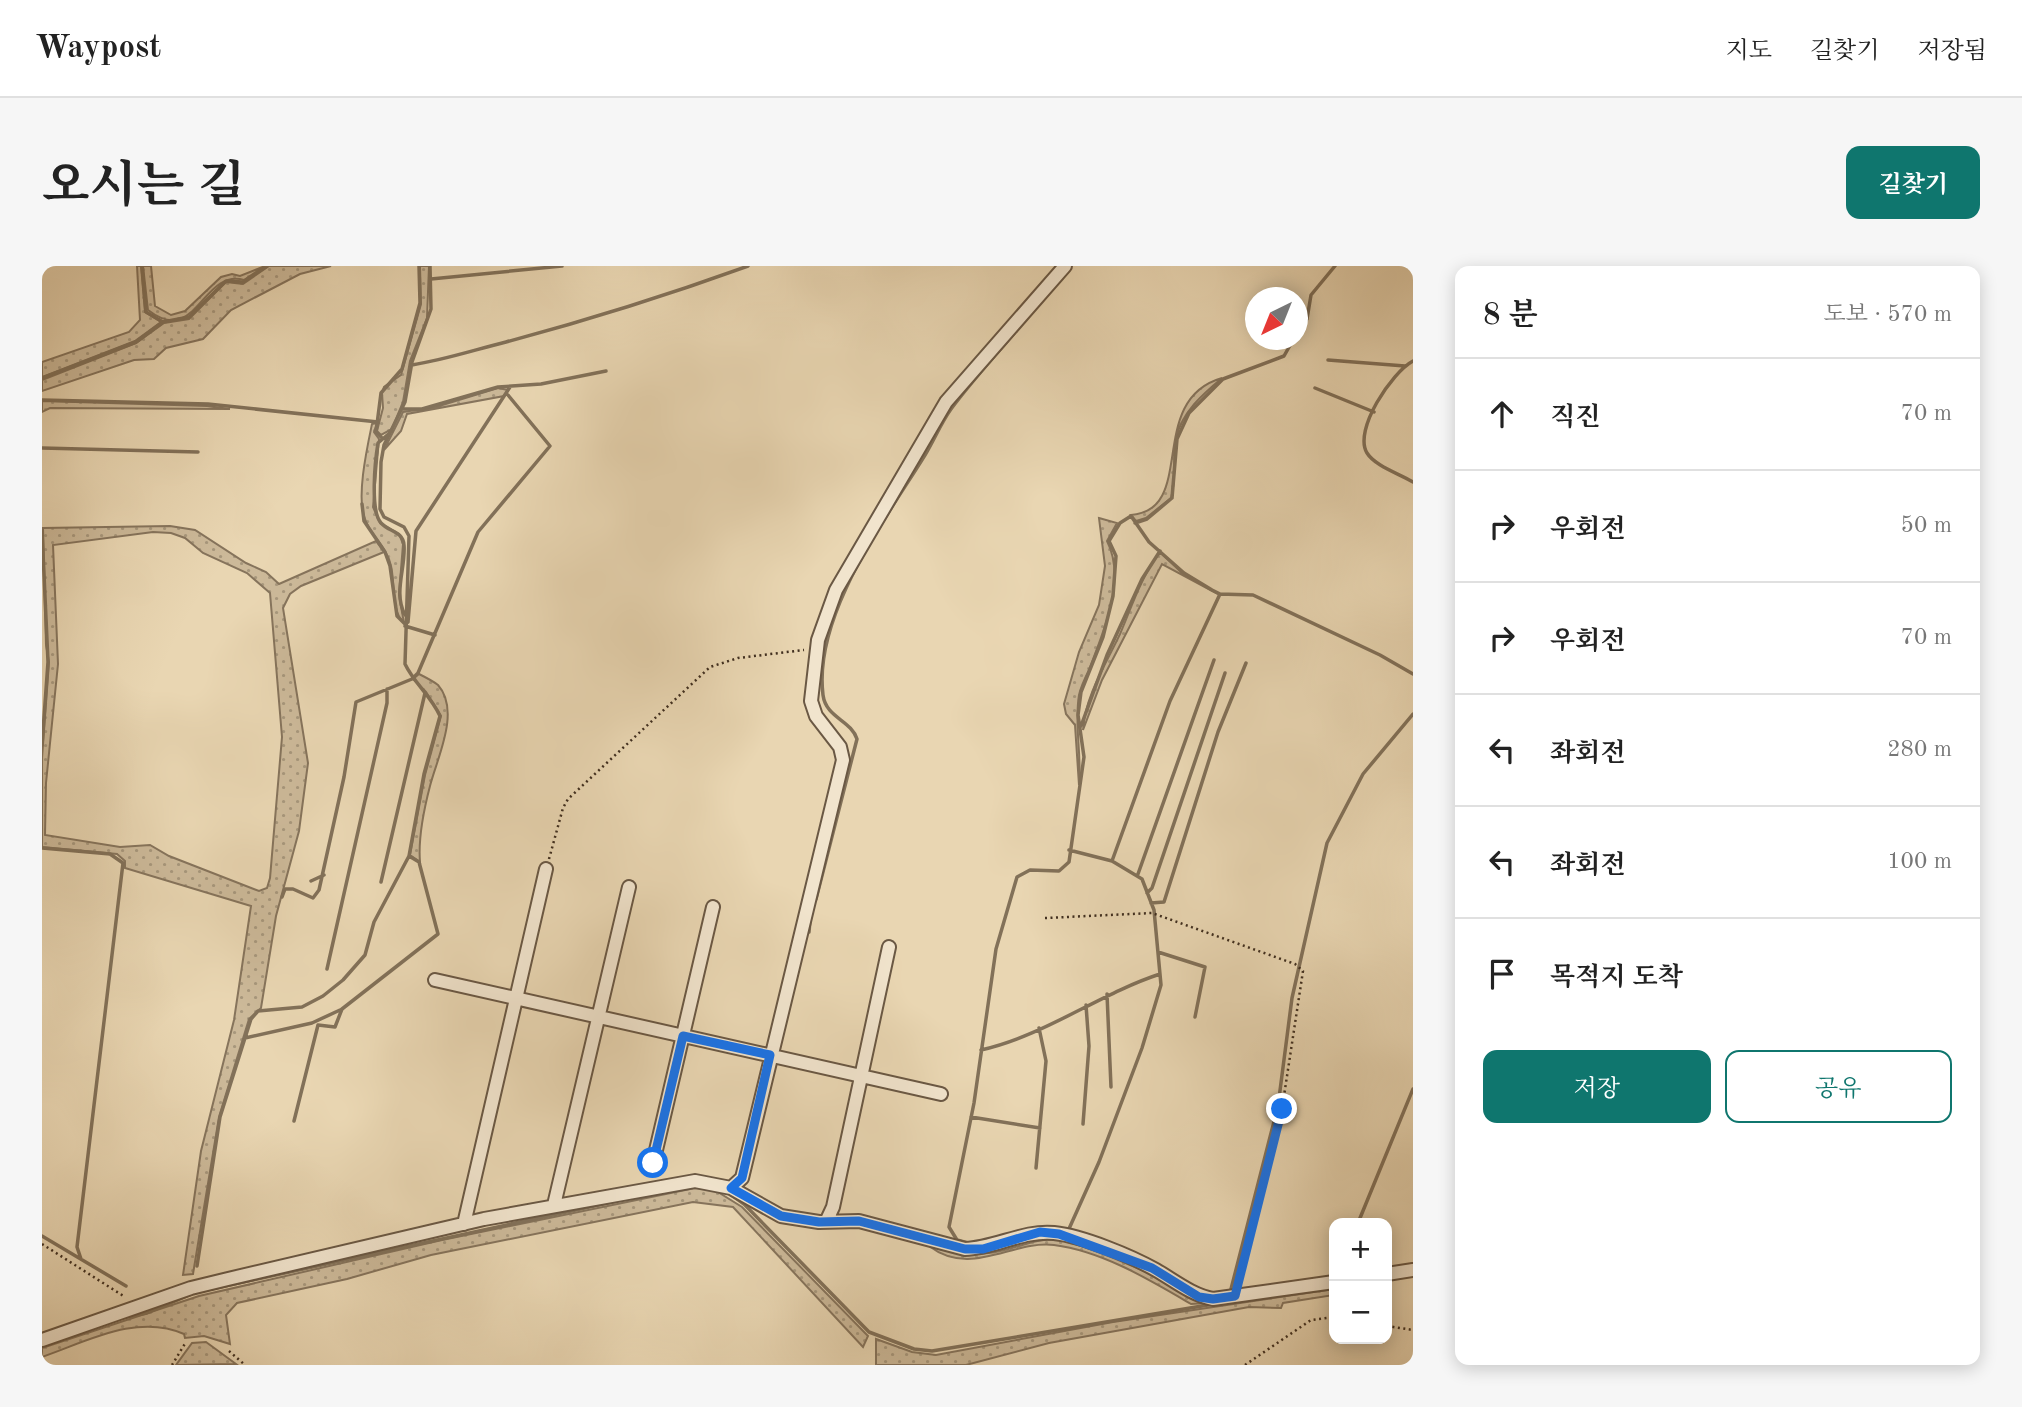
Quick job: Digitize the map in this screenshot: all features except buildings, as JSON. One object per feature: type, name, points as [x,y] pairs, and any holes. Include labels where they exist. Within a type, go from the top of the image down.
[{"type":"street","points":[[731,1188],[742,1178],[843,760],[841,747],[816,716],[811,701],[818,640],[836,590],[946,402],[1065,266]]},
{"type":"street","points":[[464,1224],[514,998],[546,869]]},
{"type":"street","points":[[554,1205],[629,887]]},
{"type":"street","points":[[653,1163],[713,907]]},
{"type":"street","points":[[825,1222],[833,1207],[889,947]]},
{"type":"street","points":[[435,980],[941,1094]]},
{"type":"street","points":[[42,1340],[191,1287],[554,1205],[666,1184],[704,1182],[731,1188],[781,1216],[825,1222],[859,1221],[965,1249],[983,1249],[1040,1232],[1059,1234],[1152,1268],[1199,1297],[1213,1299],[1329,1283]]},
{"type":"street","points":[[1392,1273],[1413,1270]]},
{"type":"path","points":[[546,869],[568,799],[710,667],[720,661],[738,657],[799,652],[818,640]]},
{"type":"path","points":[[1045,918],[1152,913],[1295,964],[1303,971],[1282,1109],[1235,1296]]},
{"type":"path","points":[[42,1244],[123,1295],[132,1308]]},
{"type":"path","points":[[1245,1365],[1311,1320],[1329,1318]]},
{"type":"path","points":[[1392,1327],[1413,1331]]},
{"type":"path","points":[[172,1365],[186,1342]]},
{"type":"path","points":[[229,1351],[245,1365]]},
{"type":"shaded area","points":[[137,266],[141,266],[145,312],[161,322],[135,341],[42,377],[42,362],[129,332],[140,320]]},
{"type":"shaded area","points":[[143,266],[151,266],[155,306],[171,315],[185,311],[221,277],[232,274],[240,276],[265,266],[244,280],[230,279],[218,285],[189,314],[178,320],[164,319],[148,310]]},
{"type":"shaded area","points":[[269,266],[331,266],[300,274],[231,310],[203,339],[166,348],[154,359],[134,360],[42,391],[42,380],[136,343],[164,323],[189,319],[226,282],[243,284]]},
{"type":"shaded area","points":[[420,266],[429,266],[427,318],[410,361],[403,402],[392,429],[381,435],[377,431],[383,408],[382,393],[384,387],[401,375],[421,304]]},
{"type":"shaded area","points":[[1222,378],[1194,404],[1179,429],[1171,498],[1146,518],[1136,521],[1131,515],[1151,509],[1163,495],[1177,430],[1185,408],[1199,390]]},
{"type":"shaded area","points":[[498,388],[508,390],[504,396],[407,414],[401,431],[384,450],[403,412],[436,407]]},
{"type":"shaded area","points":[[42,401],[230,409],[50,408],[42,412]]},
{"type":"shaded area","points":[[377,423],[374,432],[379,439],[373,507],[380,523],[399,534],[403,544],[399,595],[404,623],[395,604],[389,559],[368,525],[363,510],[365,459],[372,424]]},
{"type":"shaded area","points":[[1099,518],[1117,523],[1107,541],[1113,556],[1114,589],[1106,623],[1079,695],[1079,785],[1075,725],[1066,714],[1064,704],[1079,652],[1099,605],[1105,566]]},
{"type":"shaded area","points":[[170,526],[195,530],[246,563],[266,572],[279,584],[376,541],[384,552],[301,586],[290,594],[283,608],[308,763],[299,831],[276,916],[261,1008],[249,1019],[219,1117],[193,1274],[183,1275],[201,1151],[234,1020],[251,906],[125,868],[125,861],[117,854],[42,847],[42,758],[49,662],[46,645],[43,528]],"holes":[[[153,532],[171,533],[185,538],[203,553],[247,573],[270,593],[282,737],[270,878],[267,888],[259,891],[169,856],[150,845],[120,847],[45,835],[46,783],[58,664],[53,545]]]},
{"type":"shaded area","points":[[1160,552],[1183,574],[1218,594],[1162,564],[1102,680],[1083,730],[1097,680],[1142,582]]},
{"type":"shaded area","points":[[419,674],[438,685],[445,696],[447,708],[445,735],[424,814],[420,862],[410,855],[425,775],[441,716],[426,692],[413,679]]},
{"type":"shaded area","points":[[695,1188],[713,1189],[742,1207],[868,1336],[863,1347],[733,1207],[693,1202],[431,1255],[347,1279],[237,1303],[226,1315],[230,1344],[204,1336],[185,1338],[184,1334],[166,1328],[130,1328],[42,1357],[42,1348],[199,1296],[442,1240]]},
{"type":"shaded area","points":[[1058,1239],[1134,1267],[1207,1303],[1191,1304],[1108,1260],[1072,1248],[1038,1245],[992,1256],[960,1259],[945,1255],[929,1246],[981,1253],[998,1252],[1040,1240]]},
{"type":"shaded area","points":[[1329,1290],[1329,1296],[1283,1303],[1281,1308],[1249,1307],[1049,1343],[966,1365],[876,1365],[876,1339],[912,1352],[936,1355],[1113,1322]]},
{"type":"shaded area","points":[[206,1342],[236,1364],[176,1365],[192,1343]]},
{"type":"waterway","points":[[142,266],[146,312],[163,322]]},
{"type":"waterway","points":[[42,378],[136,342],[163,322],[189,317],[226,281],[243,282],[267,266]]},
{"type":"waterway","points":[[381,437],[376,432],[381,393],[402,369],[420,303],[419,266]]},
{"type":"waterway","points":[[197,1266],[220,1117],[251,1019],[258,1011],[302,1007],[323,996],[343,980],[365,955],[374,922],[409,856],[424,774],[440,716],[405,664],[409,536],[404,527],[384,517],[380,509],[381,462],[384,445],[405,402],[412,362],[431,309],[430,266]]},
{"type":"waterway","points":[[431,279],[562,266]]},
{"type":"waterway","points":[[412,365],[567,325],[748,266]]},
{"type":"waterway","points":[[1308,313],[1311,295],[1335,266]]},
{"type":"waterway","points":[[816,899],[857,739],[850,727],[829,709],[823,695],[823,664],[829,633],[840,601],[855,569],[947,414],[1016,331]]},
{"type":"waterway","points":[[1135,523],[1147,519],[1172,498],[1177,439],[1189,413],[1223,379],[1284,356],[1287,350]]},
{"type":"waterway","points":[[1328,360],[1405,366]]},
{"type":"waterway","points":[[1413,361],[1395,377],[1377,402],[1365,430],[1364,443],[1367,453],[1376,462],[1413,482]]},
{"type":"waterway","points":[[402,409],[422,409],[498,387],[541,384],[606,371]]},
{"type":"waterway","points":[[362,504],[364,521],[385,552],[390,566],[397,616],[405,624],[408,622],[416,531],[510,387]]},
{"type":"waterway","points":[[1315,388],[1374,412]]},
{"type":"waterway","points":[[282,897],[285,889],[293,889],[313,898],[319,890],[344,777],[356,702],[412,679],[418,673],[478,532],[550,446],[508,395]]},
{"type":"waterway","points":[[42,400],[208,404],[378,422]]},
{"type":"waterway","points":[[392,431],[378,443],[374,497],[381,523],[403,540],[400,598],[405,615]]},
{"type":"waterway","points":[[42,448],[198,452]]},
{"type":"waterway","points":[[968,1243],[957,1240],[949,1227],[974,1103],[996,949],[1017,877],[1030,870],[1059,871],[1069,862],[1084,757],[1078,715],[1081,692],[1103,637],[1113,596],[1116,556],[1109,541],[1120,523],[1131,516],[1149,542],[1184,573],[1212,590],[1220,594],[1253,595],[1380,655],[1413,674]]},
{"type":"waterway","points":[[42,531],[48,662],[42,745]]},
{"type":"waterway","points":[[1081,726],[1107,655],[1142,579],[1160,551]]},
{"type":"waterway","points":[[1112,861],[1170,701],[1220,594]]},
{"type":"waterway","points":[[405,626],[435,635]]},
{"type":"waterway","points":[[1138,874],[1214,660]]},
{"type":"waterway","points":[[1151,903],[1164,902],[1218,732],[1246,663]]},
{"type":"waterway","points":[[1147,893],[1152,888],[1225,673]]},
{"type":"waterway","points":[[327,969],[387,703],[387,689]]},
{"type":"waterway","points":[[381,882],[425,693]]},
{"type":"waterway","points":[[1230,1293],[1278,1106],[1292,998],[1327,843],[1363,774],[1413,714]]},
{"type":"waterway","points":[[42,848],[110,854],[123,863],[77,1247],[81,1259]]},
{"type":"waterway","points":[[1068,1231],[1099,1162],[1142,1048],[1161,985],[1154,910],[1142,879],[1112,861],[1069,850]]},
{"type":"waterway","points":[[294,1121],[318,1025],[335,1027],[342,1009],[438,934],[419,862],[409,856]]},
{"type":"waterway","points":[[311,881],[324,875]]},
{"type":"waterway","points":[[809,932],[810,920]]},
{"type":"waterway","points":[[1158,952],[1205,967],[1195,1017]]},
{"type":"waterway","points":[[981,1050],[1027,1035],[1115,992],[1160,974]]},
{"type":"waterway","points":[[1107,994],[1111,1087]]},
{"type":"waterway","points":[[1083,1124],[1089,1046],[1086,1005]]},
{"type":"waterway","points":[[245,1038],[312,1023],[340,1010]]},
{"type":"waterway","points":[[1036,1168],[1046,1061],[1039,1028]]},
{"type":"waterway","points":[[1360,1218],[1413,1089]]},
{"type":"waterway","points":[[971,1117],[1040,1128]]},
{"type":"waterway","points":[[730,1194],[744,1204],[869,1332],[914,1349],[932,1351],[1214,1304]]},
{"type":"waterway","points":[[211,1289],[617,1201]]},
{"type":"waterway","points":[[42,1236],[126,1286]]},
{"type":"waterway","points":[[122,1318],[147,1313],[194,1293]]},
{"type":"route","points":[[653,1163],[683,1036],[770,1055],[742,1178],[731,1188],[752,1203],[781,1216],[819,1222],[859,1221],[965,1249],[983,1249],[1040,1232],[1059,1234],[1152,1268],[1199,1297],[1213,1299],[1235,1296],[1241,1263],[1282,1109]]}]
